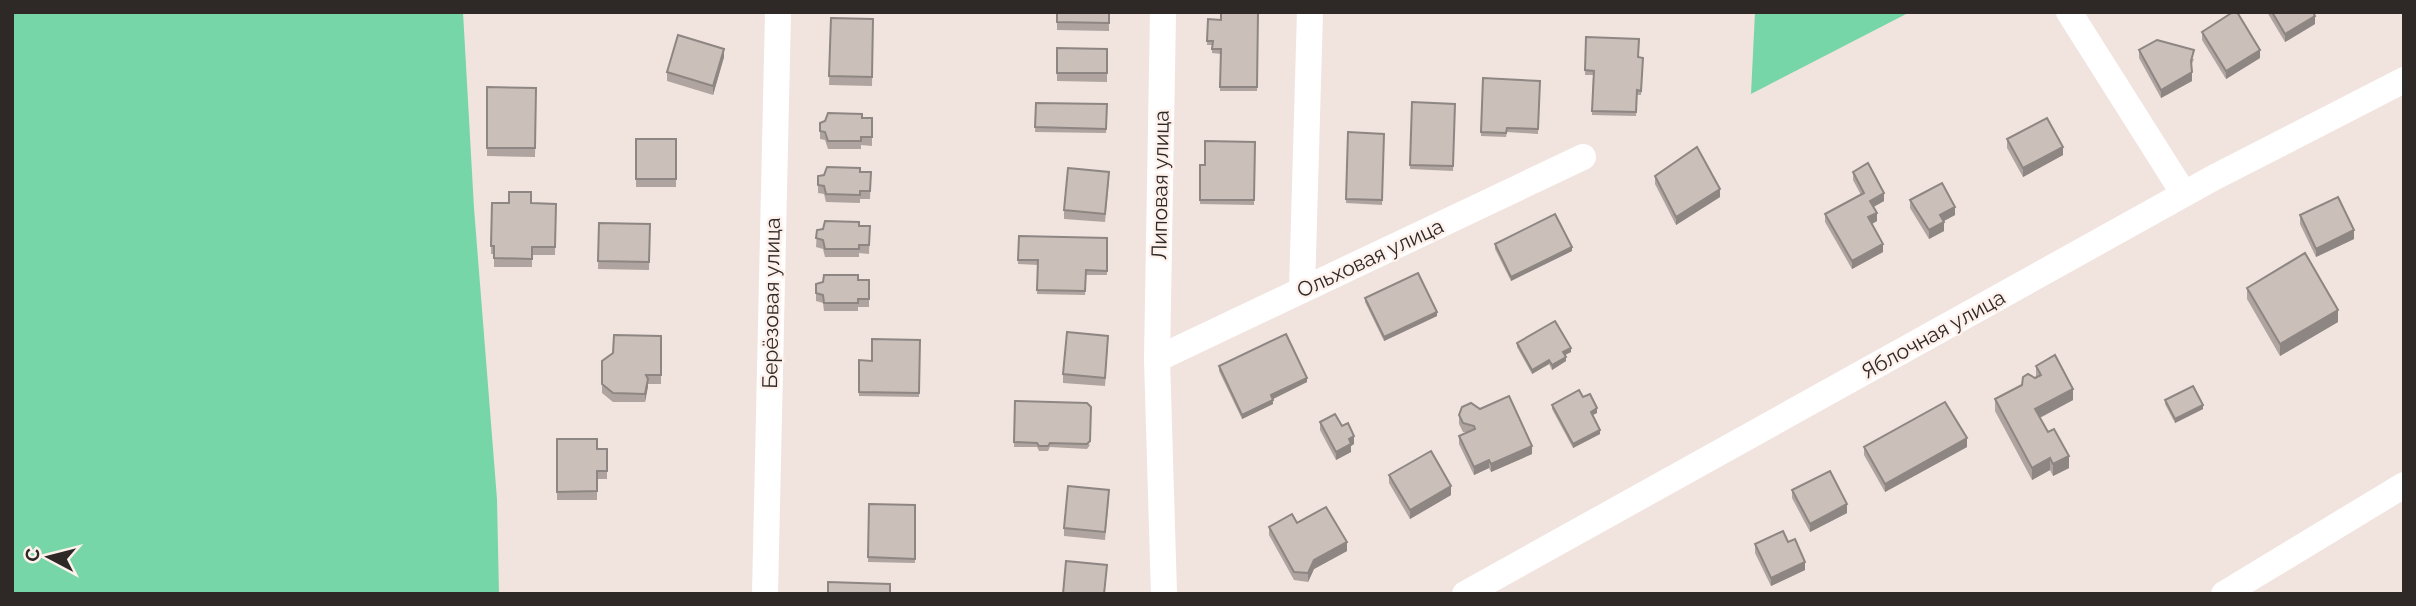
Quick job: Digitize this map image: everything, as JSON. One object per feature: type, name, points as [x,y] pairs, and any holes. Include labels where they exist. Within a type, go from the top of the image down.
[{"type":"street","name":"Берёзовая улица","points":[[765,594],[778,12]]},
{"type":"street","name":"Липовая улица","points":[[1163,12],[1157,359],[1164,594]]},
{"type":"street","points":[[1303,290],[1310,12]]},
{"type":"street","points":[[2069,12],[2183,194]]},
{"type":"street","name":"Яблочная улица","points":[[1465,594],[2183,194],[2404,80]]},
{"type":"street","name":"Ольховая улица","points":[[1157,359],[1583,157]]},
{"type":"street","points":[[2224,594],[2404,485]]},
{"type":"green space","points":[[12,12],[463,12],[474,208],[497,499],[499,594],[12,594]]},
{"type":"green space","points":[[1755,12],[1910,12],[1751,94]]},
{"type":"building","points":[[1057,12],[1109,12],[1109,23],[1057,22]]},
{"type":"building","points":[[1221,12],[1258,12],[1257,87],[1220,87],[1221,49],[1212,49],[1213,41],[1207,41],[1208,19],[1221,20]]},
{"type":"building","points":[[2237,12],[2260,50],[2226,71],[2202,32]]},
{"type":"building","points":[[2272,12],[2313,12],[2315,16],[2285,34]]},
{"type":"building","points":[[831,18],[873,19],[872,77],[829,76]]},
{"type":"building","points":[[678,35],[724,49],[713,86],[667,72]]},
{"type":"building","points":[[1586,37],[1639,39],[1638,57],[1643,58],[1641,91],[1637,90],[1636,112],[1592,111],[1594,71],[1585,70]]},
{"type":"building","points":[[2157,40],[2194,50],[2192,72],[2161,90],[2139,50]]},
{"type":"building","points":[[1057,48],[1107,49],[1107,73],[1057,73]]},
{"type":"building","points":[[1483,78],[1540,81],[1538,129],[1507,128],[1506,133],[1481,132]]},
{"type":"building","points":[[487,87],[536,88],[535,148],[487,148]]},
{"type":"building","points":[[1412,102],[1455,104],[1453,166],[1410,165]]},
{"type":"building","points":[[1036,103],[1107,104],[1106,129],[1035,127]]},
{"type":"building","points":[[828,113],[862,114],[862,118],[872,118],[872,137],[861,137],[861,141],[828,141],[825,132],[820,131],[820,123],[825,121]]},
{"type":"building","points":[[2047,118],[2063,147],[2023,168],[2007,139]]},
{"type":"building","points":[[1348,132],[1384,134],[1382,200],[1346,199]]},
{"type":"building","points":[[636,139],[676,139],[676,179],[636,179]]},
{"type":"building","points":[[1205,141],[1255,142],[1254,200],[1200,200],[1200,165],[1205,165]]},
{"type":"building","points":[[1697,147],[1720,189],[1676,217],[1655,176]]},
{"type":"building","points":[[1868,163],[1884,193],[1870,201],[1877,213],[1868,217],[1883,244],[1852,261],[1825,214],[1864,193],[1853,172]]},
{"type":"building","points":[[827,167],[860,168],[860,172],[871,172],[870,191],[860,191],[860,195],[826,194],[824,186],[818,185],[818,176],[824,175]]},
{"type":"building","points":[[1068,168],[1109,172],[1105,214],[1064,210]]},
{"type":"building","points":[[1942,183],[1955,207],[1940,215],[1944,222],[1929,230],[1910,200]]},
{"type":"building","points":[[509,192],[531,192],[531,203],[556,204],[555,247],[532,247],[532,259],[494,258],[494,246],[491,246],[492,203],[509,203]]},
{"type":"building","points":[[2338,197],[2354,230],[2316,249],[2300,215]]},
{"type":"building","points":[[1555,214],[1572,247],[1511,277],[1495,244]]},
{"type":"building","points":[[825,221],[859,222],[859,226],[870,226],[869,245],[859,245],[859,249],[825,249],[823,240],[816,238],[817,230],[823,229]]},
{"type":"building","points":[[599,223],[650,224],[649,262],[598,261]]},
{"type":"building","points":[[1019,236],[1107,238],[1107,271],[1086,270],[1085,291],[1037,290],[1038,260],[1018,260]]},
{"type":"building","points":[[2305,253],[2338,310],[2280,344],[2247,288]]},
{"type":"building","points":[[1418,273],[1437,312],[1384,337],[1365,298]]},
{"type":"building","points":[[824,275],[858,275],[858,280],[869,280],[869,299],[858,299],[858,303],[824,303],[823,295],[816,293],[816,284],[823,282]]},
{"type":"building","points":[[1555,321],[1571,348],[1563,352],[1566,357],[1552,365],[1549,360],[1532,370],[1517,343]]},
{"type":"building","points":[[1067,332],[1108,336],[1105,378],[1063,374]]},
{"type":"building","points":[[1286,334],[1307,378],[1271,395],[1273,400],[1242,415],[1219,366]]},
{"type":"building","points":[[614,335],[661,336],[661,375],[646,375],[648,379],[645,394],[613,393],[602,384],[602,361],[613,353]]},
{"type":"building","points":[[872,339],[920,340],[919,393],[859,392],[859,360],[872,361]]},
{"type":"building","points":[[2055,355],[2073,389],[2035,409],[2048,432],[2054,429],[2069,456],[2053,464],[2050,458],[2032,468],[1995,399],[2022,385],[2023,377],[2028,374],[2035,378],[2041,375],[2036,366]]},
{"type":"building","points":[[2193,386],[2203,405],[2175,419],[2165,400]]},
{"type":"building","points":[[1579,390],[1583,397],[1590,394],[1597,408],[1591,412],[1600,430],[1573,444],[1552,405]]},
{"type":"building","points":[[1509,396],[1532,446],[1491,464],[1489,460],[1474,467],[1459,436],[1475,429],[1474,426],[1463,423],[1459,415],[1462,407],[1471,403],[1480,409]]},
{"type":"building","points":[[1015,401],[1087,403],[1091,407],[1090,441],[1087,444],[1050,443],[1048,446],[1014,442]]},
{"type":"building","points":[[1945,402],[1967,438],[1885,484],[1864,447]]},
{"type":"building","points":[[1335,414],[1342,426],[1348,423],[1354,436],[1349,439],[1351,444],[1336,452],[1320,422]]},
{"type":"building","points":[[557,439],[597,439],[597,449],[607,449],[607,471],[597,471],[597,491],[557,492]]},
{"type":"building","points":[[1431,451],[1451,486],[1410,510],[1389,475]]},
{"type":"building","points":[[1830,471],[1847,504],[1810,524],[1792,490]]},
{"type":"building","points":[[1068,486],[1109,490],[1105,532],[1064,528]]},
{"type":"building","points":[[869,504],[915,505],[915,559],[868,557]]},
{"type":"building","points":[[1326,507],[1347,542],[1314,560],[1308,573],[1294,572],[1269,527],[1292,514],[1297,523]]},
{"type":"building","points":[[1783,531],[1788,542],[1795,539],[1805,562],[1771,578],[1755,544]]},
{"type":"building","points":[[1066,561],[1107,565],[1104,594],[1063,594]]},
{"type":"building","points":[[828,582],[890,584],[890,594],[828,594]]}]
